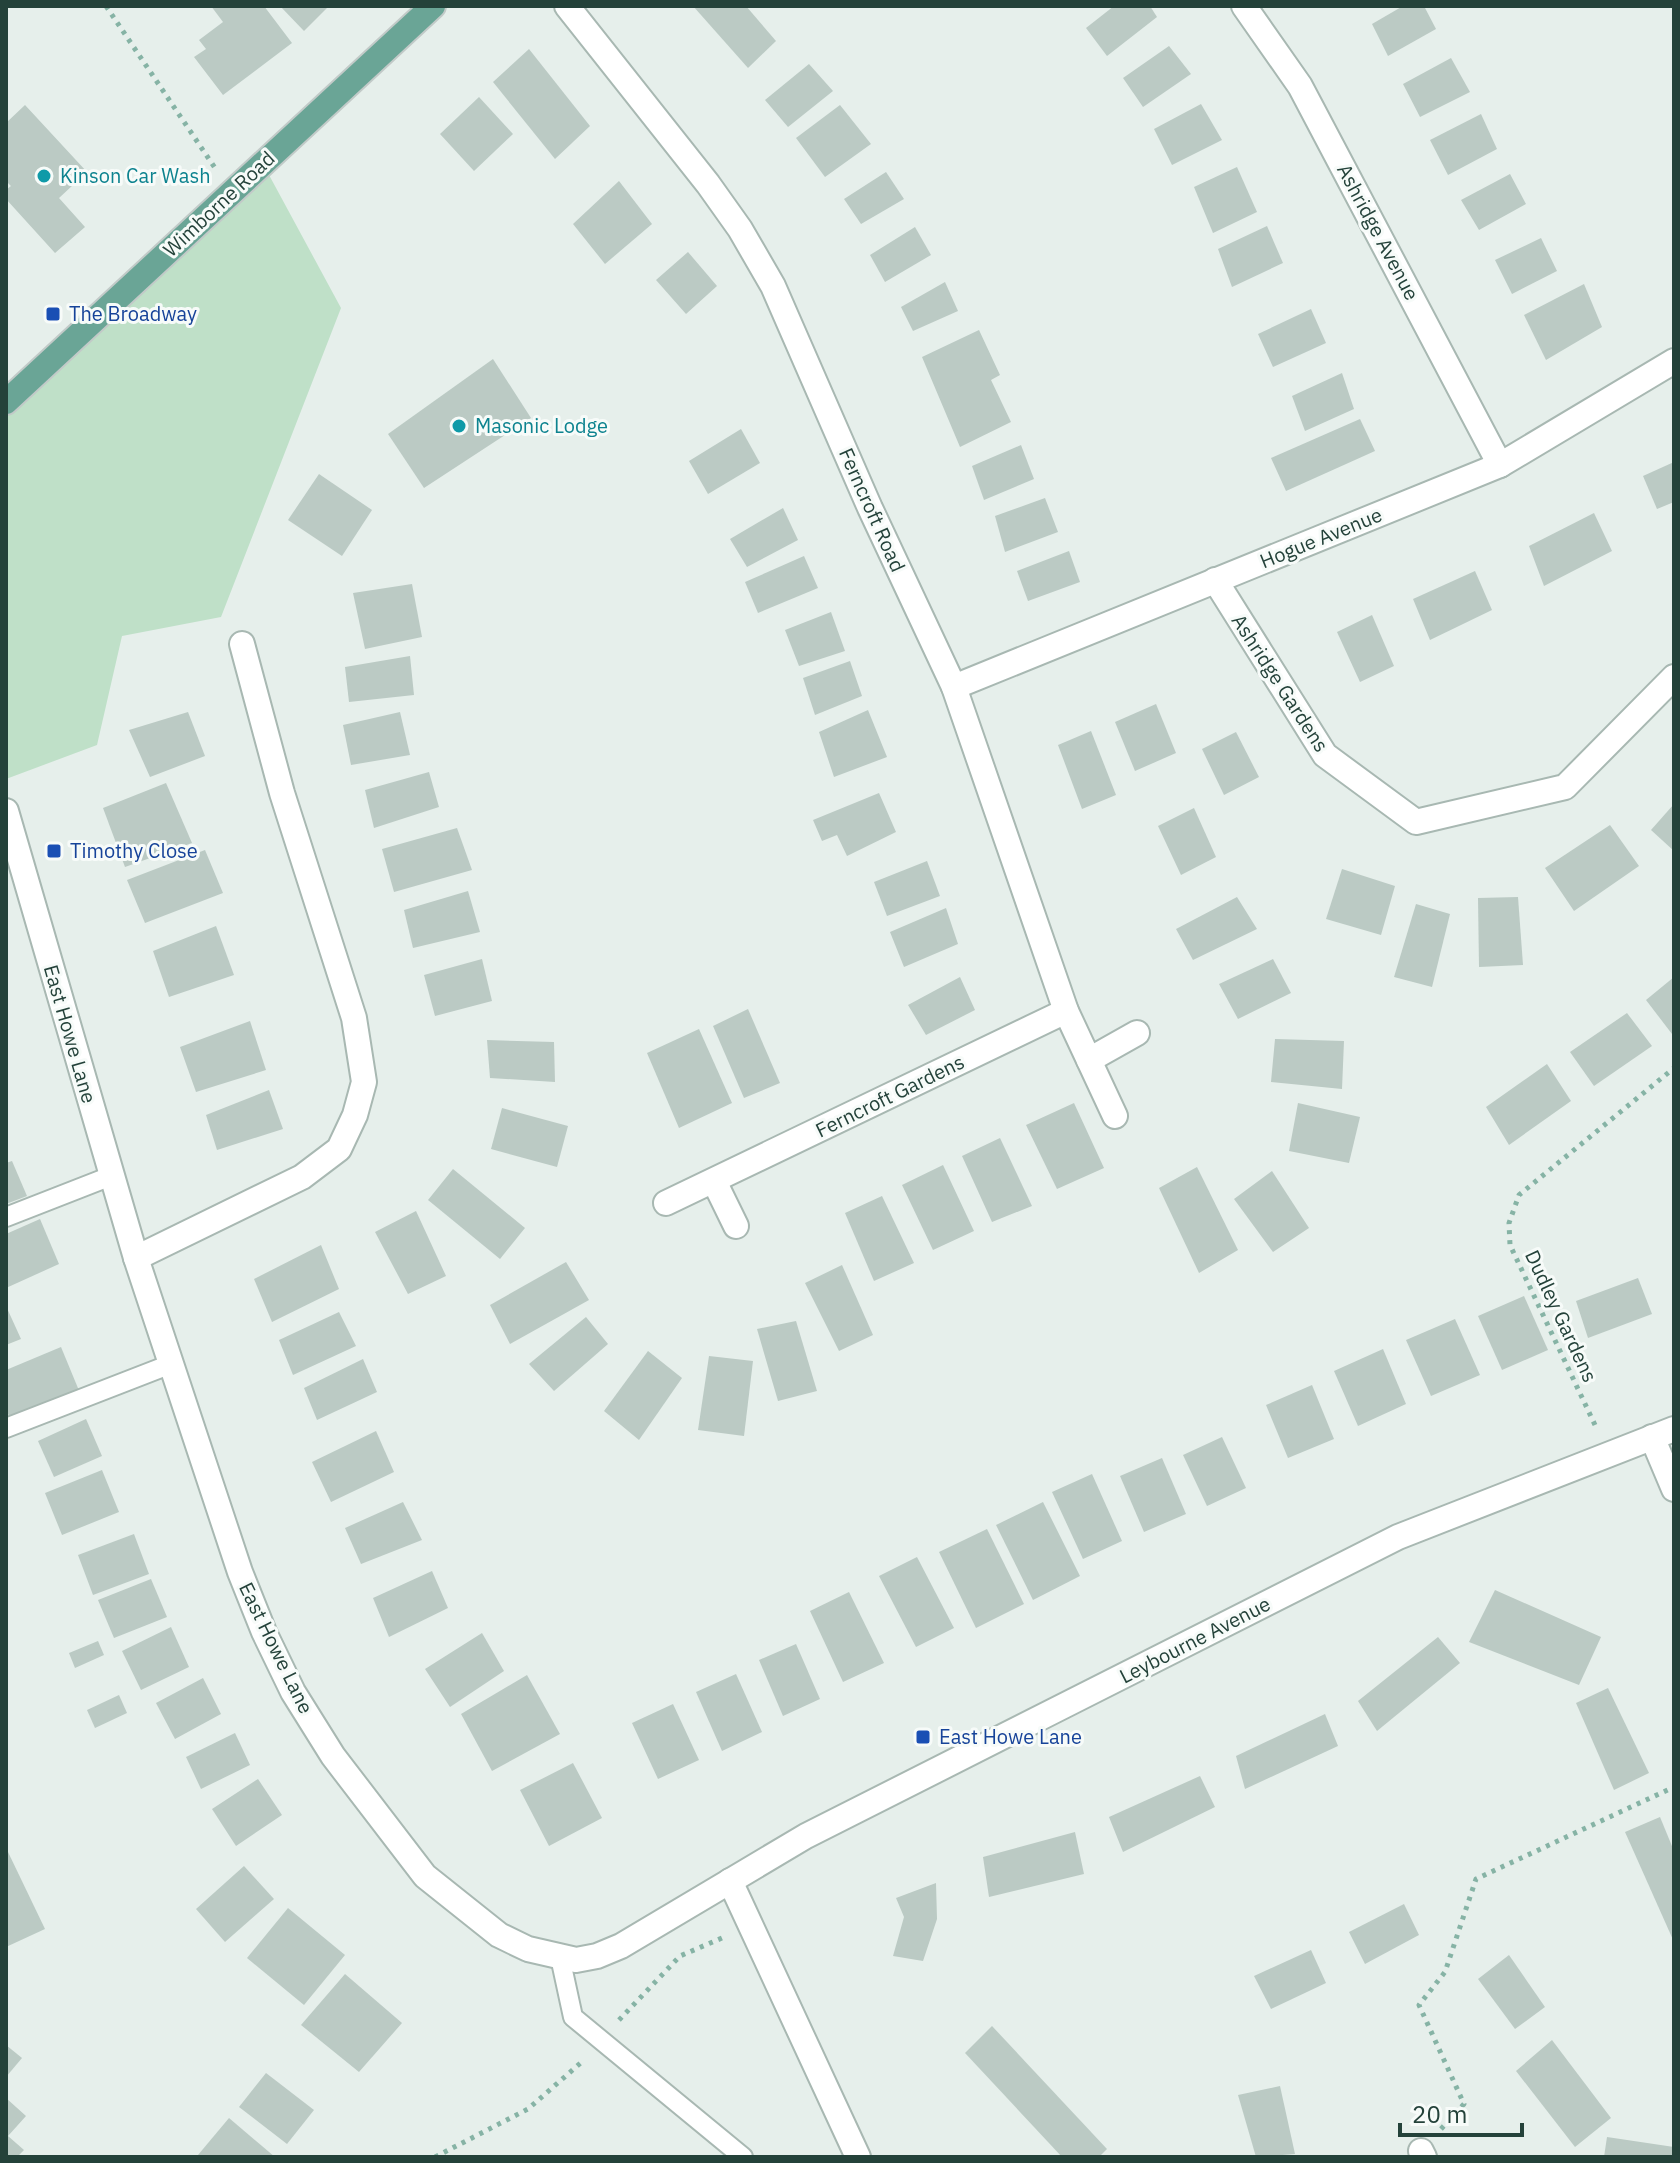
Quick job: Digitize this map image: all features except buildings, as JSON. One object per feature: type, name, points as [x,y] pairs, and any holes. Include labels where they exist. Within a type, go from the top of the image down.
[{"type":"main road","name":"Wimborne Road","points":[[6,402],[433,6]]},
{"type":"street","name":"Ferncroft Road","points":[[567,6],[708,184],[740,229],[773,286],[870,508],[954,687],[1066,1011],[1115,1116]]},
{"type":"street","name":"Ashridge Avenue","points":[[1244,6],[1300,86],[1500,465]]},
{"type":"street","name":"Hogue Avenue","points":[[954,687],[1500,465],[1674,361]]},
{"type":"street","name":"Ashridge Gardens","points":[[1215,580],[1325,755],[1416,822],[1565,787],[1674,677]]},
{"type":"street","points":[[136,1258],[302,1177],[339,1149],[355,1115],[364,1082],[354,1018],[282,793],[242,644]]},
{"type":"street","name":"East Howe Lane","points":[[6,811],[136,1258],[240,1572],[293,1692],[333,1756],[425,1876],[499,1935],[528,1949],[576,1960],[597,1956],[621,1946],[730,1881]]},
{"type":"street","name":"Ferncroft Gardens","points":[[666,1203],[1066,1011]]},
{"type":"street","points":[[1089,1060],[1137,1033]]},
{"type":"street","points":[[714,1181],[736,1226]]},
{"type":"street","points":[[1663,1433],[1674,1489]]},
{"type":"street","name":"Leybourne Avenue","points":[[730,1881],[806,1836],[1398,1537],[1663,1433]]},
{"type":"street","points":[[730,1881],[858,2157]]},
{"type":"lane","points":[[6,1217],[111,1176]]},
{"type":"lane","points":[[6,1428],[171,1364]]},
{"type":"lane","points":[[560,1957],[573,2017],[743,2157]]},
{"type":"path","points":[[106,6],[230,192]]},
{"type":"path","name":"Dudley Gardens","points":[[1609,1455],[1510,1245],[1509,1223],[1519,1195],[1674,1068]]},
{"type":"path","points":[[1423,2154],[1464,2104],[1419,2005],[1445,1972],[1476,1879],[1674,1787]]},
{"type":"green space","points":[[262,162],[341,308],[221,617],[122,636],[97,745],[6,779],[6,402]]},
{"type":"place","name":"Kinson Car Wash","points":[[44,176]]},
{"type":"place","name":"The Broadway","points":[[53,314]]},
{"type":"place","name":"Masonic Lodge","points":[[459,426]]},
{"type":"place","name":"Timothy Close","points":[[54,851]]},
{"type":"place","name":"East Howe Lane","points":[[923,1737]]}]
